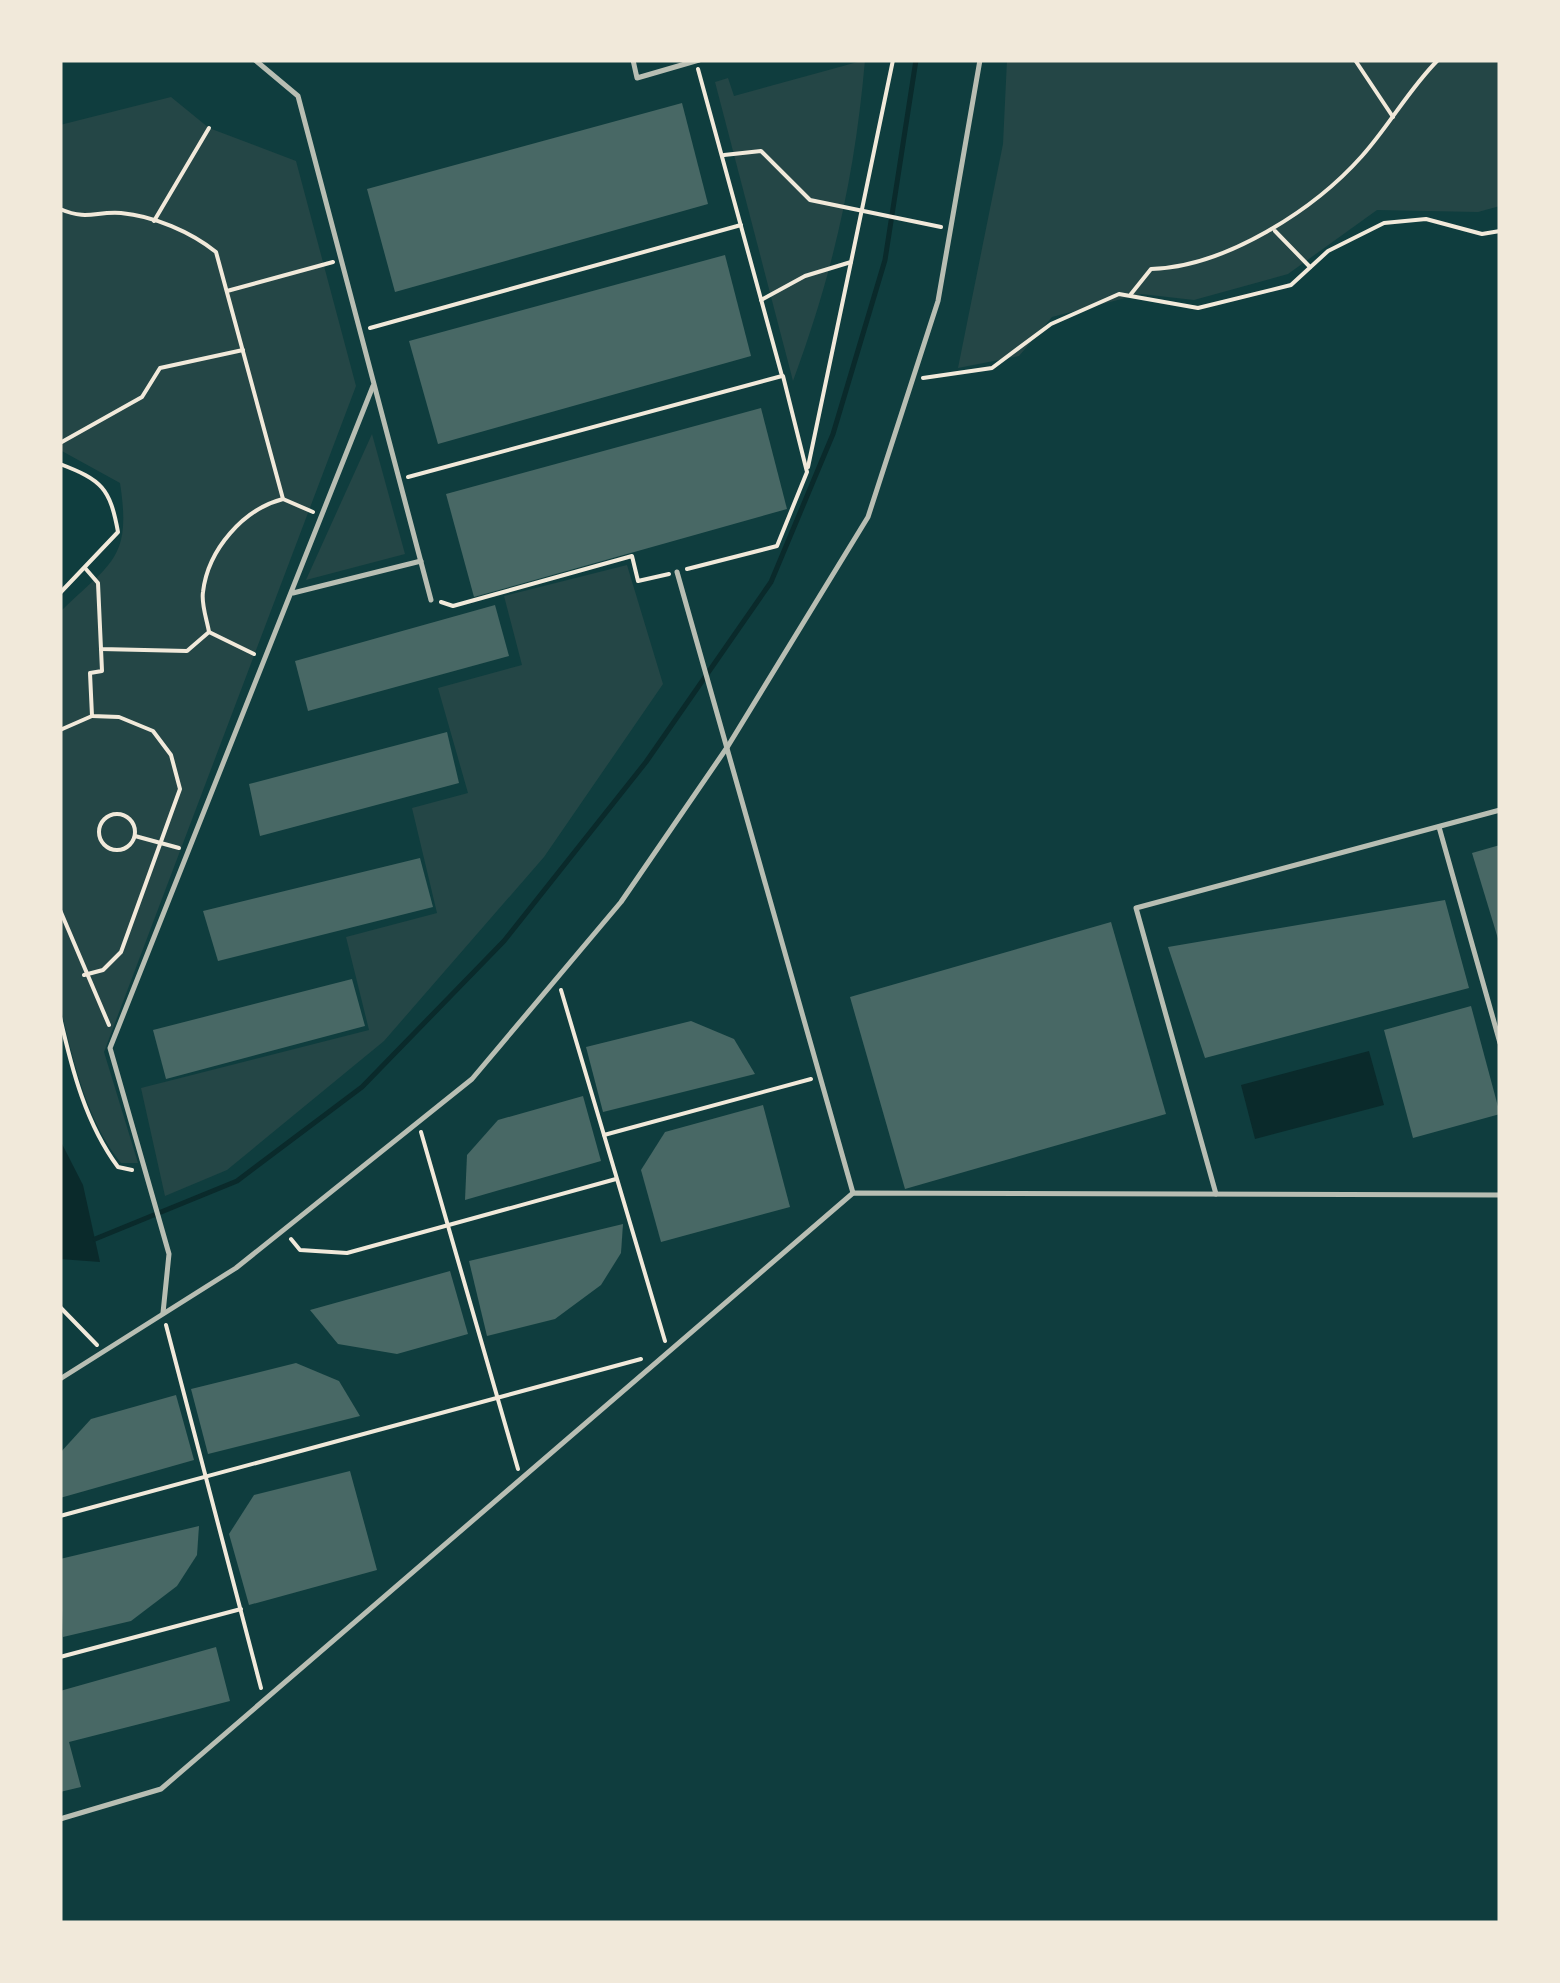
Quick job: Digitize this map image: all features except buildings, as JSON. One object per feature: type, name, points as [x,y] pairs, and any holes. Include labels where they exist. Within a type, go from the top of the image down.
[{"type":"lane","points":[[255,60],[298,96],[431,600]]},
{"type":"lane","points":[[633,60],[637,78],[697,60]]},
{"type":"lane","points":[[60,1379],[236,1268],[472,1080],[621,902],[728,746],[868,518],[938,301],[980,60]]},
{"type":"lane","points":[[163,1315],[169,1254],[110,1048],[374,386]]},
{"type":"lane","points":[[291,594],[421,562]]},
{"type":"lane","points":[[677,572],[853,1192]]},
{"type":"lane","points":[[1216,1194],[1136,908],[1500,810]]},
{"type":"lane","points":[[1439,827],[1500,1043]]},
{"type":"lane","points":[[60,1819],[161,1789],[853,1192],[1500,1195]]},
{"type":"path","points":[[697,60],[807,472]]},
{"type":"path","points":[[431,600],[452,606],[632,556],[638,582],[777,546],[807,472],[893,60]]},
{"type":"path","points":[[1355,60],[1392,116]]},
{"type":"path","points":[[1130,296],[1151,269],[1170,268],[1275,231],[1361,158],[1438,60]]},
{"type":"path","points":[[154,221],[209,128]]},
{"type":"path","points":[[722,155],[761,152],[810,200],[951,229]]},
{"type":"path","points":[[60,208],[82,218],[120,213],[154,221],[198,238],[216,252],[284,499]]},
{"type":"path","points":[[912,380],[992,368],[1051,324],[1120,294],[1198,308],[1292,285],[1328,250],[1384,222],[1426,220],[1482,234],[1500,231]]},
{"type":"path","points":[[359,331],[741,225]]},
{"type":"path","points":[[1275,231],[1310,268]]},
{"type":"path","points":[[226,291],[341,260]]},
{"type":"path","points":[[762,300],[804,276],[851,262]]},
{"type":"path","points":[[60,443],[142,397],[160,368],[242,350]]},
{"type":"path","points":[[399,480],[782,376]]},
{"type":"path","points":[[60,464],[97,481],[112,500],[118,532],[60,593]]},
{"type":"path","points":[[209,632],[202,592],[222,542],[259,505],[284,499],[322,516]]},
{"type":"path","points":[[85,568],[98,584],[102,671],[90,672],[92,716]]},
{"type":"path","points":[[100,648],[187,651],[209,632]]},
{"type":"path","points":[[209,632],[265,659]]},
{"type":"path","points":[[60,730],[92,716],[119,717],[153,730],[171,755],[180,790],[121,952],[103,970],[84,975]]},
{"type":"path","points":[[125,815],[134,824],[136,836],[130,846],[113,850],[104,844],[100,827],[107,817],[125,815]]},
{"type":"path","points":[[136,836],[188,851]]},
{"type":"path","points":[[60,910],[84,975],[114,1037]]},
{"type":"path","points":[[60,1516],[668,1352],[558,977]]},
{"type":"path","points":[[60,1017],[72,1071],[97,1139],[118,1167],[146,1174]]},
{"type":"path","points":[[604,1135],[821,1076]]},
{"type":"path","points":[[418,1122],[521,1478]]},
{"type":"path","points":[[284,1230],[300,1250],[347,1253],[616,1178]]},
{"type":"path","points":[[60,1307],[104,1352]]},
{"type":"path","points":[[163,1315],[264,1700]]},
{"type":"path","points":[[60,1657],[241,1609]]},
{"type":"shaded area","points":[[865,60],[840,223],[820,301],[793,381],[715,82],[728,78],[734,96]]},
{"type":"shaded area","points":[[1007,60],[1500,60],[1500,206],[1478,212],[1377,210],[1288,274],[1194,300],[1141,294],[1052,317],[1019,356],[958,368],[1003,144]]},
{"type":"shaded area","points":[[171,97],[209,128],[296,161],[356,386],[104,1052],[138,1163],[121,1163],[90,1108],[60,1006],[60,612],[114,558],[123,529],[123,509],[120,483],[60,450],[60,125]]},
{"type":"shaded area","points":[[372,434],[405,554],[306,580]]},
{"type":"shaded area","points":[[627,565],[663,684],[544,857],[384,1041],[227,1170],[165,1196],[141,1088],[369,1030],[346,937],[437,913],[412,808],[468,793],[438,688],[522,665],[504,596]]},
{"type":"shaded area","points":[[1369,1051],[1384,1105],[1255,1139],[1241,1085]]},
{"type":"shaded area","points":[[60,1140],[83,1185],[100,1262],[60,1259]]},
{"type":"waterway","points":[[95,1239],[237,1181],[362,1087],[504,941],[646,762],[771,582],[833,434],[885,260],[916,60]]}]
